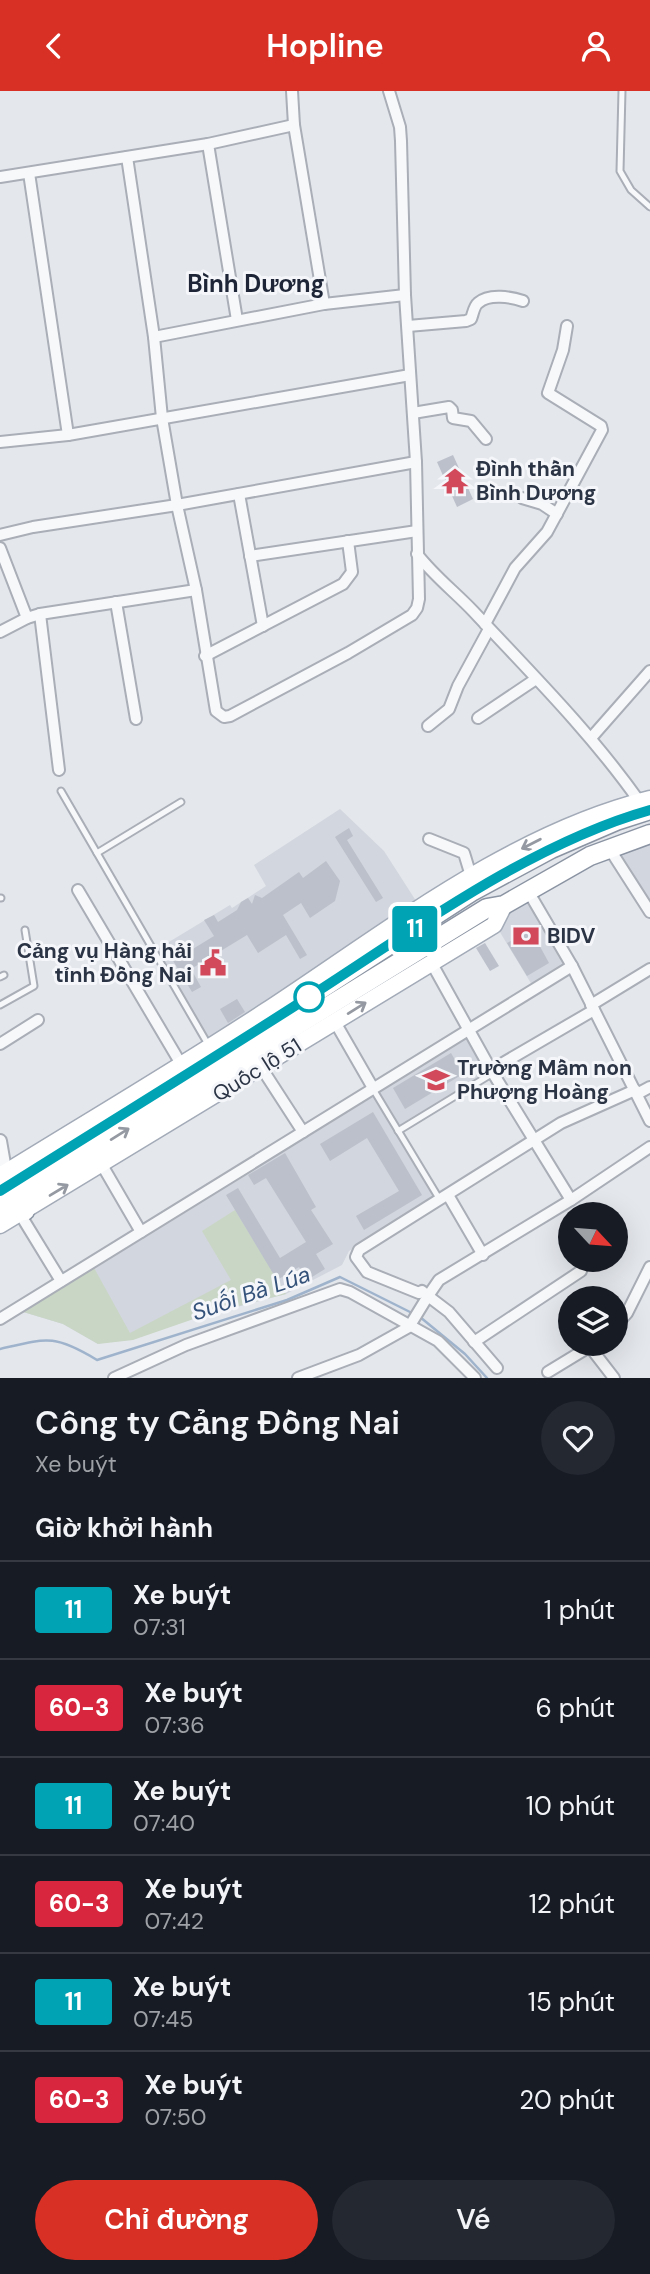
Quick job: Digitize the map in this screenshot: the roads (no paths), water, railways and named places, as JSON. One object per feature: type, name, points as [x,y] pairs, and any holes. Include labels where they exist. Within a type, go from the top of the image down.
[{"type":"highway","name":"Quốc lộ 51","points":[[0,1209],[9,1191],[212,1052],[473,891],[551,849],[646,806]]},
{"type":"highway","name":"Quốc lộ 51","points":[[9,1191],[256,1060],[486,908],[504,905],[609,848],[650,834]]},
{"type":"main road","name":"Quốc lộ 51","points":[[0,1226],[9,1191],[181,1064],[212,1052],[471,876],[562,828],[646,806]]},
{"type":"main road","name":"Quốc lộ 51","points":[[9,1191],[102,1165],[256,1060],[335,1022],[494,925],[504,905]]},
{"type":"street","points":[[292,91],[294,125],[324,304]]},
{"type":"street","points":[[127,157],[154,337],[162,418],[177,505],[196,590],[216,711],[223,717],[230,716],[348,653],[412,615],[417,608],[416,463],[405,295],[400,127],[389,91]]},
{"type":"street","points":[[0,177],[208,144],[294,125]]},
{"type":"street","points":[[208,144],[237,320]]},
{"type":"street","points":[[29,173],[68,435]]},
{"type":"street","points":[[154,337],[324,304],[405,295]]},
{"type":"street","points":[[408,327],[466,321],[471,319],[476,304],[480,301],[508,296],[523,301]]},
{"type":"street","points":[[428,726],[449,709],[511,574],[540,541],[558,514],[602,429],[548,394],[563,350],[567,326]]},
{"type":"street","points":[[0,442],[68,435],[410,375]]},
{"type":"street","points":[[413,413],[449,407],[452,409],[453,418],[471,421],[486,439]]},
{"type":"street","points":[[0,535],[33,527],[416,463]]},
{"type":"street","points":[[239,494],[263,626]]},
{"type":"street","points":[[522,498],[542,503],[558,514]]},
{"type":"street","points":[[250,556],[417,531]]},
{"type":"street","points":[[205,656],[349,579],[352,572],[348,541]]},
{"type":"street","points":[[0,548],[27,618]]},
{"type":"street","points":[[417,554],[430,571],[487,626],[591,738],[646,806]]},
{"type":"street","points":[[0,632],[40,614],[196,590]]},
{"type":"street","points":[[116,602],[136,719]]},
{"type":"street","points":[[40,614],[59,771]]},
{"type":"street","points":[[591,738],[650,671]]},
{"type":"street","points":[[478,718],[536,679]]},
{"type":"street","points":[[429,839],[464,853],[471,876]]},
{"type":"street","points":[[609,848],[650,912]]},
{"type":"street","points":[[78,890],[181,1064]]},
{"type":"street","points":[[528,891],[572,966],[650,1121]]},
{"type":"street","points":[[431,962],[492,1072],[570,1200]]},
{"type":"street","points":[[0,1319],[572,966]]},
{"type":"street","points":[[492,1072],[650,969]]},
{"type":"street","points":[[0,1045],[38,1020]]},
{"type":"street","points":[[335,1022],[373,1088]]},
{"type":"street","points":[[256,1060],[303,1132]]},
{"type":"street","points":[[496,1368],[449,1312],[422,1291],[419,1293],[367,1272],[356,1253],[533,1140],[579,1114],[650,1087]]},
{"type":"street","points":[[0,1141],[9,1191],[61,1281]]},
{"type":"street","points":[[298,1378],[359,1355],[409,1327],[439,1280],[484,1255],[650,1147]]},
{"type":"street","points":[[102,1165],[141,1232]]},
{"type":"street","points":[[444,1198],[484,1255]]},
{"type":"street","points":[[628,1311],[650,1267]]},
{"type":"street","points":[[474,1342],[579,1272]]},
{"type":"street","points":[[114,1378],[186,1345],[333,1290],[349,1292],[438,1341],[475,1378]]},
{"type":"street","points":[[548,1372],[574,1356]]},
{"type":"street","points":[[599,1356],[614,1378]]},
{"type":"lane","points":[[622,91],[620,171],[631,190],[650,207]]},
{"type":"lane","points":[[61,791],[212,1052]]},
{"type":"lane","points":[[97,853],[181,802]]},
{"type":"lane","points":[[0,1005],[34,986],[25,930]]},
{"type":"lane","points":[[398,1131],[492,1072]]},
{"type":"lane","points":[[373,1088],[398,1131],[444,1198]]},
{"type":"waterway","name":"Suối Bà Lúa","points":[[0,1349],[29,1342],[60,1342],[97,1360],[287,1300],[340,1277],[414,1314]]},
{"type":"waterway","name":"Suối Bà Lúa","points":[[420,1317],[465,1354],[487,1378]]},
{"type":"place","name":"Đình thần Bình Dương","points":[[455,481]]},
{"type":"place","name":"BIDV","points":[[526,936]]},
{"type":"place","name":"Cảng vụ Hàng hải tỉnh Đồng Nai","points":[[213,963]]},
{"type":"place","name":"Trường Mầm non Phượng Hoàng","points":[[436,1080]]},
{"type":"district","name":"Bình Dương","points":[[256,283]]}]
